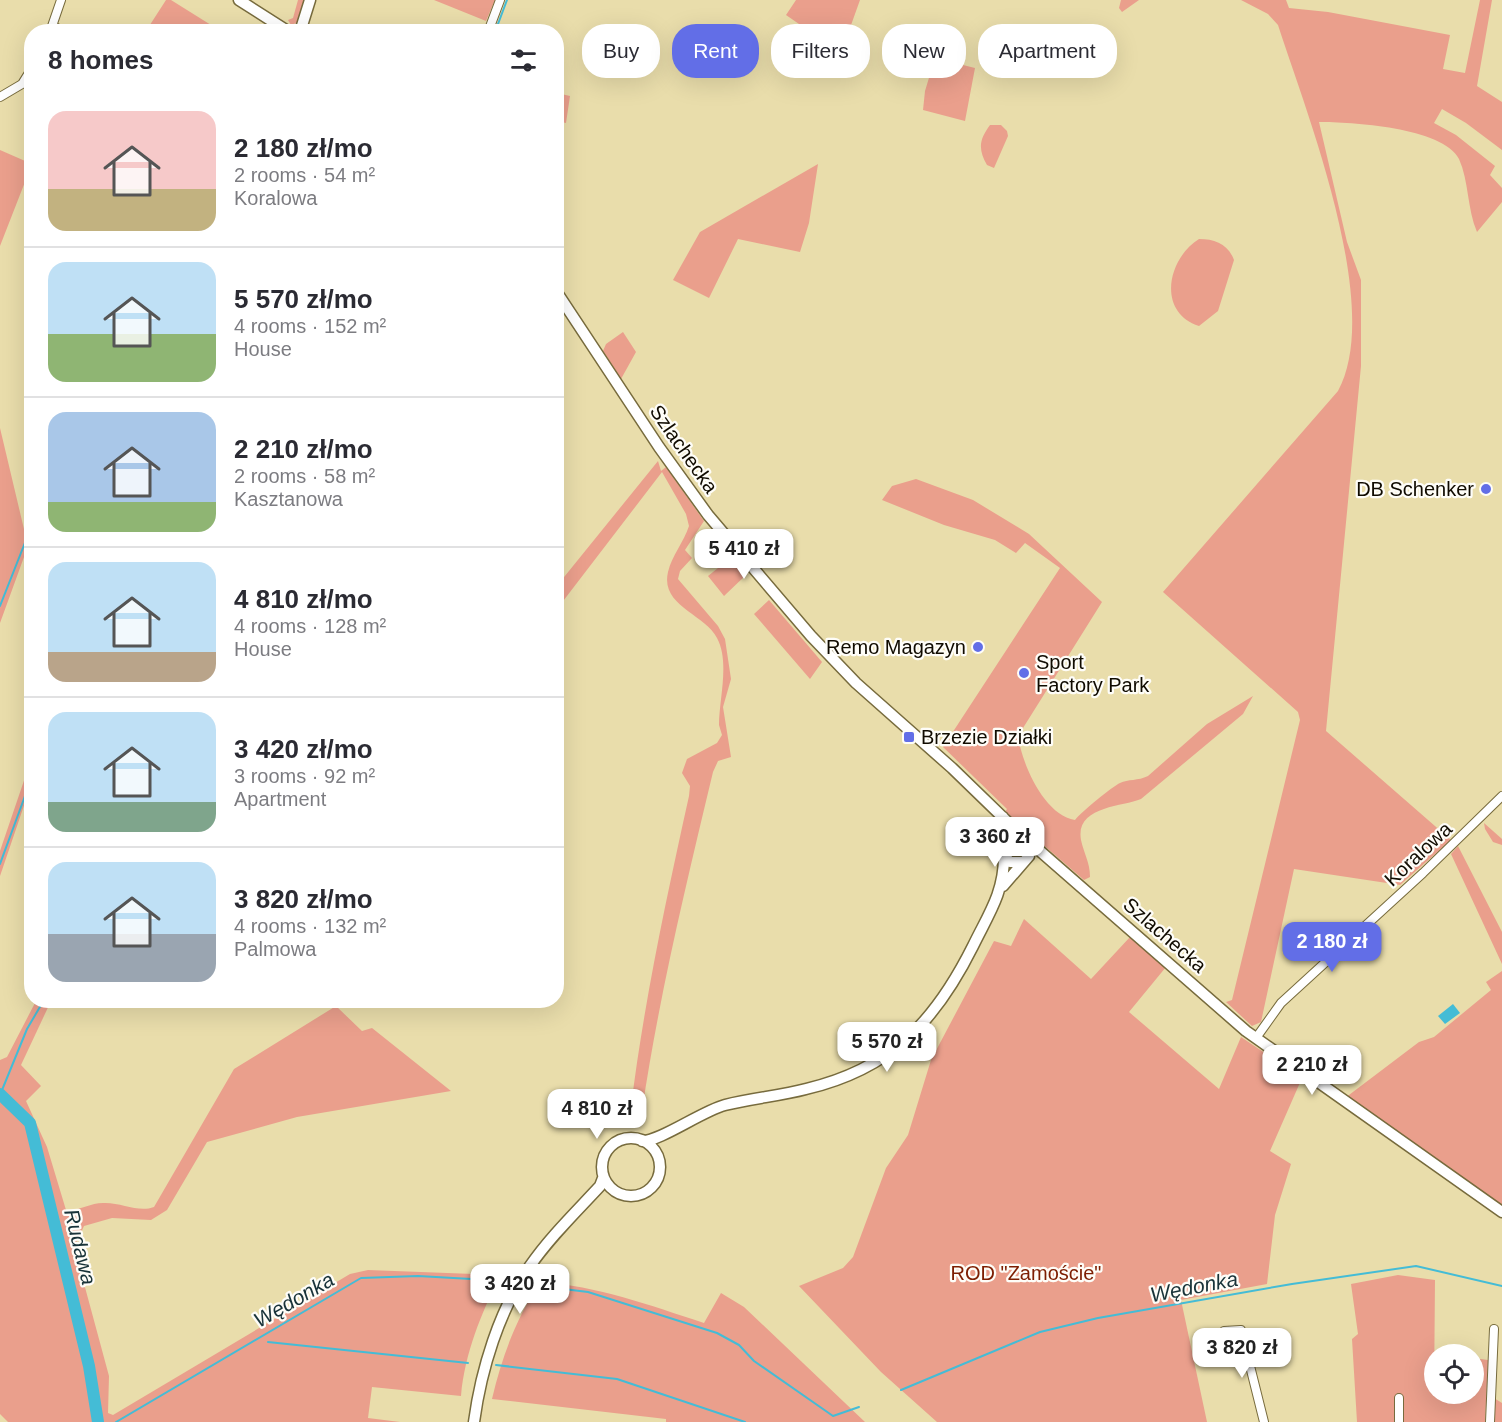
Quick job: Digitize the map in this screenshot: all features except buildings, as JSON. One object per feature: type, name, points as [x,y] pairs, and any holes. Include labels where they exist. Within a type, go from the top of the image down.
[{"type":"street","points":[[53,24],[61,0]]},
{"type":"street","points":[[239,0],[276,24]]},
{"type":"street","points":[[302,24],[310,0]]},
{"type":"street","points":[[491,24],[500,0]]},
{"type":"street","points":[[0,97],[24,81]]},
{"type":"street","name":"Szlachecka","points":[[564,303],[670,463],[708,515],[766,585],[856,683],[952,768],[1002,817],[1256,1038],[1502,1212]]},
{"type":"street","name":"Koralowa","points":[[1256,1038],[1281,1003],[1423,873],[1502,796]]},
{"type":"street","points":[[1001,888],[1005,857],[1001,848],[1002,817]]},
{"type":"street","points":[[474,1422],[485,1371],[516,1287],[554,1235],[600,1186],[603,1178],[602,1160],[612,1145],[626,1138],[649,1141],[670,1132],[694,1117],[726,1105],[804,1090],[851,1076],[898,1048],[917,1032],[950,987],[1001,888],[1032,849],[1027,839],[1013,834],[1003,841]]},
{"type":"street","points":[[1005,857],[1014,863],[1049,858]]},
{"type":"street","points":[[585,1203],[609,1191],[632,1196],[649,1190],[658,1176],[660,1145],[670,1132]]},
{"type":"street","points":[[642,1141],[651,1147],[659,1161]]},
{"type":"street","points":[[603,1178],[615,1191]]},
{"type":"street","points":[[1491,1422],[1494,1329]]},
{"type":"street","points":[[1224,1331],[1241,1330],[1264,1422]]},
{"type":"street","points":[[1399,1398],[1400,1422]]},
{"type":"green space","points":[[166,0],[171,0],[209,24],[151,24]]},
{"type":"green space","points":[[298,0],[306,0],[299,22],[290,24],[288,20],[293,18]]},
{"type":"green space","points":[[434,0],[495,0],[486,21]]},
{"type":"green space","points":[[796,0],[860,0],[851,24],[799,24],[786,15]]},
{"type":"green space","points":[[1121,0],[1139,0],[1122,12],[1119,8]]},
{"type":"green space","points":[[1241,0],[1286,0],[1289,8],[1328,12],[1450,35],[1443,69],[1465,73],[1480,0],[1492,0],[1477,86],[1502,102],[1502,150],[1466,123],[1442,109],[1434,123],[1456,135],[1495,166],[1490,175],[1502,188],[1502,202],[1477,232],[1462,168],[1459,159],[1450,148],[1416,133],[1395,128],[1319,122],[1347,242],[1361,280],[1361,366],[1326,731],[1451,840],[1400,885],[1294,869],[1261,1022],[1252,1026],[1226,1002],[1232,1000],[1300,720],[1298,712],[1163,592],[1338,391],[1350,355],[1352,311],[1347,261],[1336,209],[1306,107],[1278,25],[1268,14]]},
{"type":"green space","points":[[966,66],[975,68],[965,121],[923,110],[929,78],[966,78]]},
{"type":"green space","points":[[564,95],[570,96],[566,123],[564,123]]},
{"type":"green space","points":[[990,125],[1001,125],[1007,131],[1008,136],[994,168],[987,165],[981,149],[982,140]]},
{"type":"green space","points":[[0,150],[24,160],[24,184],[0,246]]},
{"type":"green space","points":[[818,164],[809,223],[800,252],[738,239],[709,298],[673,280],[700,232]]},
{"type":"green space","points":[[1199,239],[1210,240],[1225,246],[1234,260],[1218,311],[1199,326],[1185,319],[1176,309],[1171,284],[1180,259]]},
{"type":"green space","points":[[623,332],[636,352],[621,379],[603,351],[606,344]]},
{"type":"green space","points":[[0,428],[24,529],[24,557],[0,623]]},
{"type":"green space","points":[[658,461],[661,471],[666,467],[704,521],[685,550],[692,558],[680,571],[678,579],[718,626],[725,639],[731,679],[723,707],[731,757],[718,761],[713,772],[665,983],[642,1111],[631,1107],[649,990],[689,796],[690,786],[682,773],[687,759],[717,743],[722,735],[719,725],[723,658],[717,638],[711,630],[677,601],[667,584],[670,566],[689,526],[686,514],[662,472],[564,600],[564,577]]},
{"type":"green space","points":[[916,479],[973,500],[1029,534],[1102,602],[1018,736],[1024,760],[1036,787],[1044,799],[1064,816],[1075,820],[1116,785],[1148,776],[1207,724],[1253,696],[1243,714],[1141,799],[1102,810],[1085,820],[1081,829],[1081,840],[1090,877],[1084,880],[1005,812],[1007,809],[943,747],[1060,568],[1025,543],[1016,553],[995,540],[944,525],[882,500],[892,486]]},
{"type":"green space","points":[[733,556],[747,574],[724,596],[708,576]]},
{"type":"green space","points":[[769,600],[822,662],[810,679],[754,614]]},
{"type":"green space","points":[[24,781],[24,806],[0,876],[0,851]]},
{"type":"green space","points":[[1484,823],[1502,839],[1502,845],[1493,842]]},
{"type":"green space","points":[[1458,846],[1502,932],[1502,964],[1451,854]]},
{"type":"green space","name":"ROD \"Zamoście\"","points":[[1024,919],[1091,979],[1130,937],[1166,967],[1129,1012],[1219,1089],[1241,1037],[1302,1078],[1270,1151],[1291,1164],[1275,1215],[1267,1284],[1181,1300],[1207,1422],[937,1422],[881,1372],[799,1286],[843,1268],[853,1257],[886,1168],[908,1135],[931,1060],[994,941],[1011,946]]},
{"type":"green space","points":[[1502,971],[1502,1206],[1345,1098],[1419,1042],[1434,1037],[1491,990],[1486,982]]},
{"type":"green space","points":[[32,1008],[48,1008],[21,1065],[41,1086],[26,1101],[47,1147],[66,1210],[103,1203],[148,1209],[154,1207],[234,1069],[333,1008],[338,1008],[362,1031],[372,1028],[451,1091],[297,1117],[207,1142],[167,1210],[151,1220],[112,1218],[84,1226],[77,1241],[76,1254],[109,1376],[108,1413],[113,1415],[350,1274],[368,1270],[500,1275],[475,1334],[466,1364],[461,1396],[372,1387],[368,1418],[400,1422],[8,1422],[0,1414],[0,1060],[7,1057]]},
{"type":"green space","points":[[1398,1275],[1435,1280],[1434,1344],[1424,1344],[1424,1404],[1484,1404],[1484,1359],[1488,1360],[1485,1422],[1357,1422],[1352,1339],[1358,1334],[1351,1284]]},
{"type":"green space","points":[[540,1282],[603,1292],[704,1323],[721,1293],[744,1307],[865,1422],[666,1422],[666,1419],[492,1399],[511,1338]]},
{"type":"green space","points":[[1494,1398],[1502,1403],[1502,1422],[1493,1422]]},
{"type":"water","points":[[1453,1004],[1460,1013],[1445,1024],[1438,1016]]},
{"type":"waterway","points":[[498,24],[507,0]]},
{"type":"waterway","points":[[0,606],[24,545]]},
{"type":"waterway","points":[[0,864],[24,799]]},
{"type":"waterway","points":[[0,1095],[27,1029],[39,1008]]},
{"type":"waterway","name":"Rudawa","points":[[0,1094],[30,1123],[89,1366],[98,1422]]},
{"type":"waterway","name":"Wędonka","points":[[901,1390],[1040,1332],[1098,1318],[1292,1284],[1416,1266],[1502,1286]]},
{"type":"waterway","name":"Wędonka","points":[[116,1422],[361,1278],[418,1276],[507,1281]]},
{"type":"waterway","name":"Wędonka","points":[[531,1285],[588,1292],[717,1333],[739,1345],[754,1361],[833,1416],[859,1407]]},
{"type":"waterway","points":[[268,1342],[468,1363]]},
{"type":"waterway","points":[[496,1365],[617,1379],[745,1422]]},
{"type":"place","name":"DB Schenker","points":[[1486,489]]},
{"type":"place","name":"Remo Magazyn","points":[[978,647]]},
{"type":"place","name":"Sport Factory Park","points":[[1024,673]]},
{"type":"place","name":"Brzezie Działki","points":[[909,737]]}]
